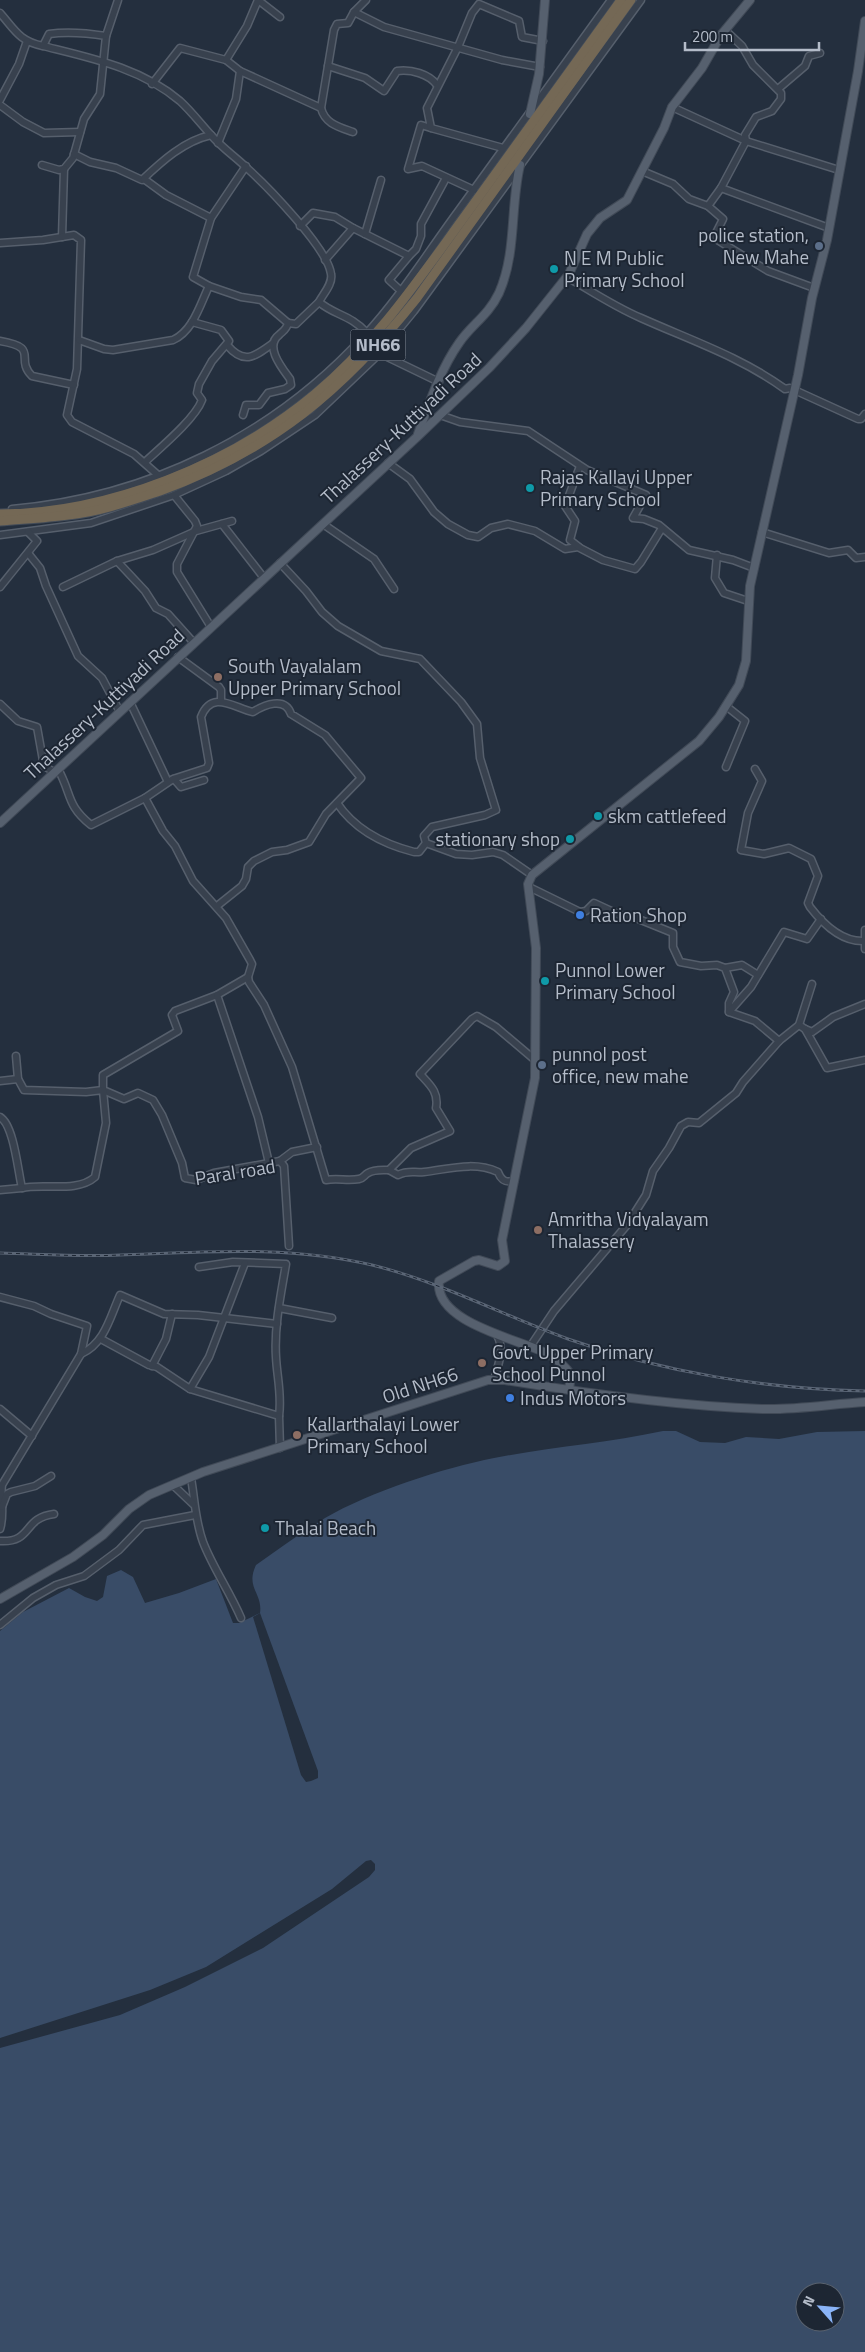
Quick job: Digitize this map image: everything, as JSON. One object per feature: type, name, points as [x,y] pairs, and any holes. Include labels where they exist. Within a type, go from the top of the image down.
[{"type":"highway","name":"NH66","points":[[0,514],[22,514],[120,496],[195,468],[238,447],[317,393],[398,309],[621,0]]},
{"type":"highway","name":"NH66","points":[[0,521],[70,515],[128,502],[198,477],[270,437],[326,396],[358,367],[417,298],[631,0]]},
{"type":"main road","points":[[530,114],[540,67],[545,0]]},
{"type":"main road","name":"Thalassery-Kuttiyadi Road","points":[[0,823],[489,368],[567,277],[587,234],[600,218],[627,200],[672,107],[702,68],[725,30],[750,0]]},
{"type":"main road","points":[[569,1390],[571,1378],[568,1371],[550,1355],[497,1335],[451,1310],[440,1295],[438,1288],[442,1278],[474,1260],[498,1266],[505,1261],[502,1240],[535,1078],[536,948],[529,887],[532,875],[699,741],[726,706],[739,685],[746,661],[748,601],[754,568],[795,390],[814,288],[829,228],[865,21]]},
{"type":"main road","points":[[418,436],[439,382],[461,341],[487,314],[505,276],[514,226],[520,165]]},
{"type":"main road","name":"Old NH66","points":[[0,1599],[73,1557],[103,1536],[129,1509],[149,1495],[174,1486],[203,1472],[488,1380],[637,1399],[762,1409],[865,1402]]},
{"type":"street","points":[[62,237],[64,169],[74,154],[89,109],[100,94],[106,36],[118,0]]},
{"type":"street","points":[[226,60],[247,26],[258,0],[280,17]]},
{"type":"street","points":[[352,132],[336,126],[323,117],[321,108],[334,30],[337,24],[348,23],[354,12],[366,0]]},
{"type":"street","points":[[0,510],[72,501],[121,490],[159,476],[223,447],[294,402],[337,364],[367,333],[401,291],[502,148],[530,114],[611,0]]},
{"type":"street","points":[[0,535],[91,523],[174,495],[226,471],[261,451],[308,420],[346,387],[379,353],[442,275],[641,0]]},
{"type":"street","points":[[431,128],[427,108],[437,85],[458,47],[472,13],[479,4],[519,21],[522,37],[543,41]]},
{"type":"street","points":[[354,12],[384,27],[502,60],[540,67]]},
{"type":"street","points":[[0,14],[15,33],[27,41],[103,61],[126,69],[152,84],[179,101],[218,143],[246,166],[300,226],[325,260],[332,275],[320,302],[296,324],[288,323],[261,300],[241,297],[209,286],[196,281],[193,274],[212,218],[246,166]]},
{"type":"street","points":[[708,206],[721,188],[746,140],[745,135],[756,117],[772,111],[781,99],[781,93],[778,89],[753,65],[742,46],[725,30]]},
{"type":"street","points":[[43,46],[49,34],[75,32],[106,36]]},
{"type":"street","points":[[0,100],[19,64],[27,41]]},
{"type":"street","points":[[152,84],[180,48],[226,60],[240,71],[321,108]]},
{"type":"street","points":[[778,89],[805,66],[807,53],[820,53]]},
{"type":"street","points":[[328,66],[365,78],[384,91],[397,71],[405,70],[433,79],[437,85]]},
{"type":"street","points":[[218,143],[236,99],[240,71]]},
{"type":"street","points":[[0,105],[23,122],[44,133],[80,132]]},
{"type":"street","points":[[672,107],[746,140],[839,170]]},
{"type":"street","points":[[474,190],[422,166],[408,169],[421,125],[502,148]]},
{"type":"street","points":[[144,179],[150,171],[177,151],[195,140],[211,135]]},
{"type":"street","points":[[74,154],[90,162],[116,168],[141,180],[144,179],[166,194],[212,218]]},
{"type":"street","points":[[42,165],[52,169],[64,169]]},
{"type":"street","points":[[642,171],[673,184],[689,199],[708,206],[723,219],[715,235],[719,241],[768,271],[814,288]]},
{"type":"street","points":[[401,291],[389,280],[416,249],[421,236],[421,224],[446,178]]},
{"type":"street","points":[[365,234],[381,180]]},
{"type":"street","points":[[721,188],[829,228]]},
{"type":"street","points":[[300,226],[313,213],[335,217],[352,228],[408,256]]},
{"type":"street","points":[[325,260],[352,228]]},
{"type":"street","points":[[0,243],[43,240],[74,235],[81,240],[79,340],[74,385],[67,415],[72,422],[114,442],[144,462],[159,476]]},
{"type":"street","points":[[567,277],[639,318],[720,350],[773,380],[785,389],[795,390],[858,419],[862,419],[865,414]]},
{"type":"street","points":[[79,340],[104,349],[126,349],[173,340],[183,333],[192,322],[209,286]]},
{"type":"street","points":[[320,302],[330,309],[347,316],[367,333]]},
{"type":"street","points":[[192,322],[221,330],[227,336],[227,345],[234,353],[248,358],[255,356],[272,344],[275,337],[288,326],[288,323]]},
{"type":"street","points":[[0,341],[19,345],[23,349],[27,366],[32,376],[74,385]]},
{"type":"street","points":[[244,414],[246,405],[259,405],[268,393],[285,389],[291,385],[272,344]]},
{"type":"street","points":[[144,462],[195,412],[202,400],[197,393],[199,384],[216,355],[227,345]]},
{"type":"street","points":[[379,353],[439,382]]},
{"type":"street","points":[[440,415],[460,422],[528,431],[580,466],[646,495],[633,518],[644,519],[662,528],[689,550],[717,555],[754,568]]},
{"type":"street","points":[[388,463],[410,479],[434,512],[448,524],[468,535],[478,537],[491,528],[508,524],[535,531],[565,549],[580,548]]},
{"type":"street","points":[[580,466],[565,506],[575,521],[570,540],[580,548],[603,560],[635,569],[662,528]]},
{"type":"street","points":[[174,495],[195,521],[196,531],[177,564],[177,572],[211,627]]},
{"type":"street","points":[[63,588],[117,561],[154,550],[196,531],[232,521]]},
{"type":"street","points":[[222,524],[264,578]]},
{"type":"street","points":[[323,524],[374,559],[394,589]]},
{"type":"street","points":[[0,586],[37,541],[28,532]]},
{"type":"street","points":[[762,532],[829,553],[848,550],[856,558],[865,557]]},
{"type":"street","points":[[28,554],[40,568],[46,586],[78,656],[102,678],[120,712]]},
{"type":"street","points":[[717,555],[715,578],[724,593],[748,601]]},
{"type":"street","points":[[117,561],[145,591],[156,608],[168,614],[194,643]]},
{"type":"street","points":[[280,564],[306,591],[322,612],[338,626],[381,651],[420,659],[461,702],[477,724],[480,758],[496,810],[485,815],[432,827],[424,836],[426,843]]},
{"type":"street","points":[[178,657],[219,687],[221,690],[221,701]]},
{"type":"street","points":[[0,704],[18,721],[37,727],[44,766],[56,771],[66,782],[72,806],[91,825],[145,798],[171,780],[207,768],[209,763],[201,717],[204,710],[221,701],[253,712],[264,704],[284,704],[289,708],[291,714],[325,735],[361,778],[326,814],[308,842],[287,850],[272,852],[254,861],[248,867],[246,879],[242,886],[217,906]]},
{"type":"street","points":[[130,702],[171,780],[181,787],[204,780]]},
{"type":"street","points":[[726,706],[745,721],[726,767]]},
{"type":"street","points":[[755,769],[762,781],[748,813],[740,850],[764,854],[789,848],[811,859],[818,876],[808,903],[821,919],[840,935],[853,940],[864,941]]},
{"type":"street","points":[[0,1190],[83,1183],[94,1177],[106,1123],[103,1075],[178,1031],[172,1015],[175,1012],[218,995],[248,977],[252,968],[250,960],[217,906],[193,880],[175,846],[163,831],[145,798]]},
{"type":"street","points":[[337,803],[352,822],[368,834],[414,852],[419,852],[426,843]]},
{"type":"street","points":[[426,843],[456,854],[472,855],[493,852],[502,855],[532,875]]},
{"type":"street","points":[[529,887],[580,912],[586,911],[594,903],[599,903],[620,915],[636,918],[655,927],[670,930],[673,933],[673,947],[680,962],[701,966],[717,965],[725,968],[742,965],[758,975]]},
{"type":"street","points":[[729,1012],[758,975],[784,932],[807,939],[821,919]]},
{"type":"street","points":[[865,930],[865,949]]},
{"type":"street","points":[[725,968],[734,992],[729,1003],[729,1012]]},
{"type":"street","points":[[248,977],[249,982],[264,1005],[292,1067],[326,1180],[336,1178],[363,1179],[368,1173],[375,1170],[389,1170],[398,1175],[405,1172],[482,1166],[498,1172],[502,1180],[508,1183],[514,1181]]},
{"type":"street","points":[[812,984],[802,1027],[827,1068],[865,1060]]},
{"type":"street","points":[[218,995],[258,1117],[269,1163]]},
{"type":"street","points":[[802,1027],[812,1032],[834,1017],[865,1004]]},
{"type":"street","points":[[729,1012],[755,1021],[779,1040]]},
{"type":"street","points":[[389,1170],[411,1148],[450,1131],[436,1108],[437,1101],[432,1086],[420,1074],[468,1022],[478,1016],[496,1027],[535,1060]]},
{"type":"street","points":[[530,1346],[554,1311],[627,1225],[646,1194],[653,1171],[681,1126],[688,1122],[699,1123],[730,1098],[779,1040],[802,1027]]},
{"type":"street","points":[[16,1056],[18,1079],[24,1090],[86,1092],[103,1090]]},
{"type":"street","points":[[0,1082],[18,1079]]},
{"type":"street","name":"Paral road","points":[[103,1090],[124,1099],[138,1093],[153,1100],[176,1148],[184,1175],[188,1180],[196,1180],[214,1173],[280,1161],[284,1166],[288,1246]]},
{"type":"street","points":[[0,1117],[8,1126],[16,1154],[22,1188]]},
{"type":"street","points":[[280,1161],[292,1152],[317,1147]]},
{"type":"street","points":[[199,1267],[233,1262],[286,1264],[277,1324],[276,1357],[281,1402],[279,1416],[280,1448]]},
{"type":"street","points":[[190,1389],[209,1357],[245,1263]]},
{"type":"street","points":[[81,1354],[101,1339],[120,1295],[155,1311],[277,1324]]},
{"type":"street","points":[[0,1297],[34,1306],[50,1314],[87,1326],[81,1354],[2,1484],[0,1492],[2,1507],[0,1529]]},
{"type":"street","points":[[279,1308],[332,1318]]},
{"type":"street","points":[[152,1366],[166,1339],[172,1314]]},
{"type":"street","points":[[494,1380],[501,1355],[501,1342],[497,1335]]},
{"type":"street","points":[[101,1339],[157,1367],[190,1389],[279,1416]]},
{"type":"street","points":[[0,1409],[32,1436]]},
{"type":"street","points":[[2,1507],[7,1494],[35,1486],[51,1476]]},
{"type":"street","points":[[191,1478],[194,1514],[203,1543],[241,1618]]},
{"type":"street","points":[[174,1486],[193,1504]]},
{"type":"street","points":[[0,1541],[16,1540],[25,1533],[36,1519],[54,1514]]},
{"type":"street","points":[[0,1625],[33,1598],[56,1585],[84,1576],[119,1550],[143,1525],[194,1514]]},
{"type":"water","points":[[663,1431],[676,1431],[700,1442],[725,1443],[746,1437],[779,1439],[817,1432],[865,1431],[865,2352],[0,2352],[0,1631],[23,1612],[69,1588],[97,1601],[103,1597],[107,1576],[121,1570],[133,1577],[145,1603],[216,1579],[233,1623],[239,1623],[260,1613],[259,1600],[252,1579],[256,1565],[316,1523],[343,1508],[407,1482],[474,1462]]},
{"type":"pier","points":[[260,1613],[318,1771],[318,1778],[311,1781],[306,1782],[301,1775],[253,1617]]},
{"type":"pier","points":[[371,1860],[375,1864],[375,1870],[369,1877],[263,1948],[185,1987],[120,2015],[0,2048],[0,2038],[150,1990],[206,1967],[332,1889],[366,1861]]},
{"type":"railway","points":[[0,1253],[90,1256],[246,1251],[278,1252],[341,1259],[372,1265],[422,1280],[543,1330],[640,1361],[715,1377],[752,1382],[790,1387],[865,1391]]},
{"type":"place","name":"police station, New Mahe","points":[[819,246]]},
{"type":"place","name":"N E M Public Primary School","points":[[554,269]]},
{"type":"place","name":"Rajas Kallayi Upper Primary School","points":[[530,488]]},
{"type":"place","name":"South Vayalalam Upper Primary School","points":[[218,677]]},
{"type":"place","name":"skm cattlefeed","points":[[598,816]]},
{"type":"place","name":"stationary shop","points":[[570,839]]},
{"type":"place","name":"Ration Shop","points":[[580,915]]},
{"type":"place","name":"Punnol Lower Primary School","points":[[545,981]]},
{"type":"place","name":"punnol post office, new mahe","points":[[542,1065]]},
{"type":"place","name":"Amritha Vidyalayam Thalassery","points":[[538,1230]]},
{"type":"place","name":"Govt. Upper Primary School Punnol","points":[[482,1363]]},
{"type":"place","name":"Indus Motors","points":[[510,1398]]},
{"type":"place","name":"Kallarthalayi Lower Primary School","points":[[297,1435]]},
{"type":"place","name":"Thalai Beach","points":[[265,1528]]}]
